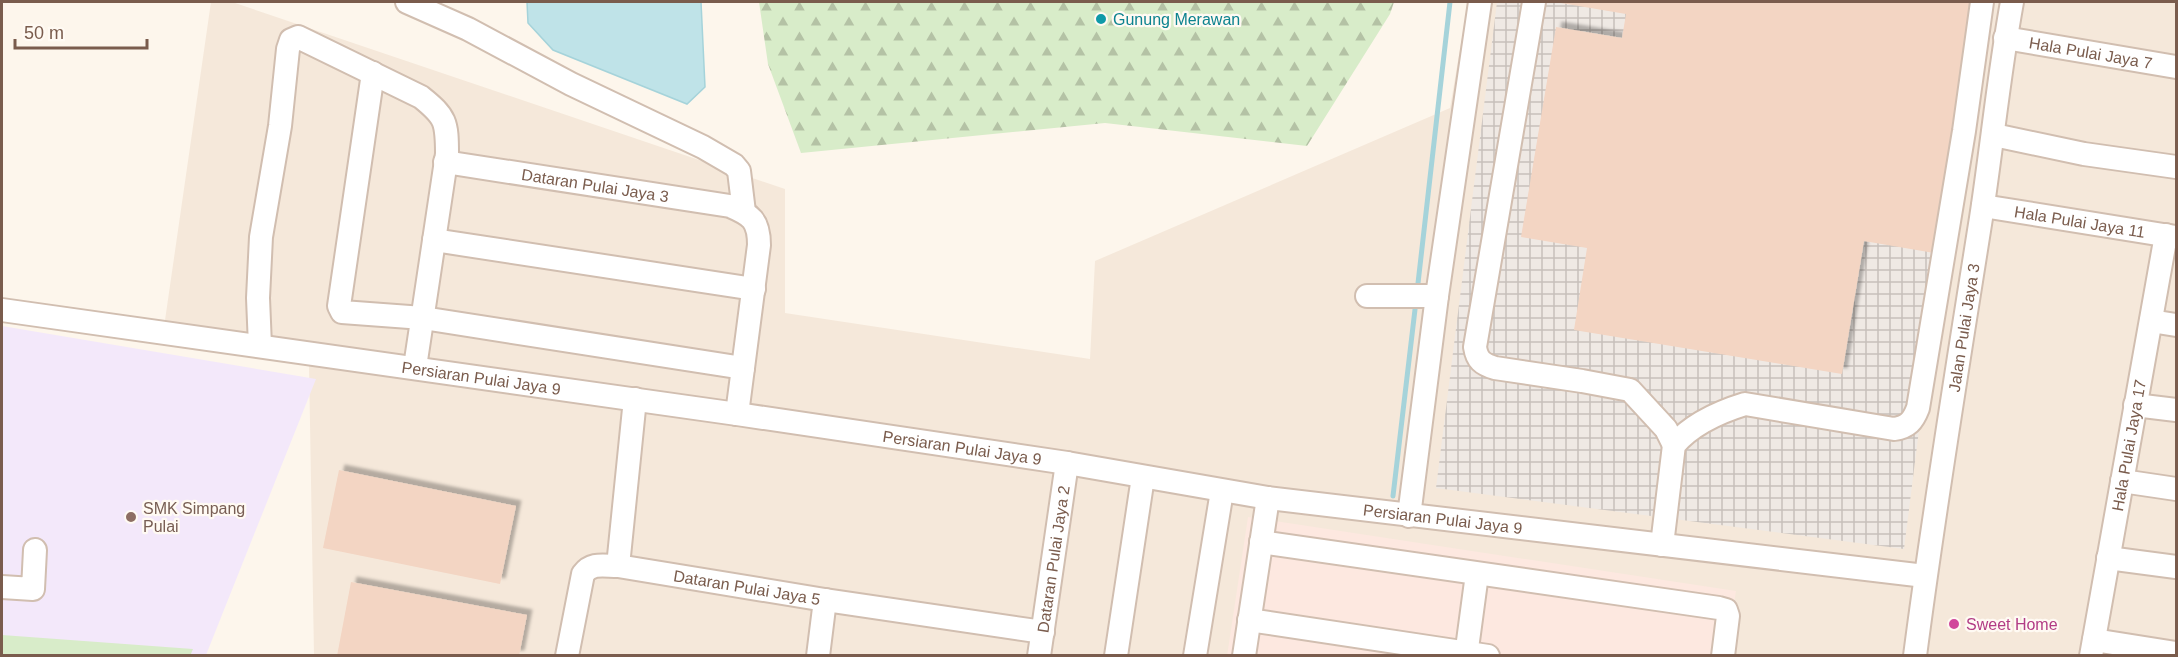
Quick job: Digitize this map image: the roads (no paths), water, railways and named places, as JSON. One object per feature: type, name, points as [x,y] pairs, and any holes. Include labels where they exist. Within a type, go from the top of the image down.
[{"type":"street","points":[[407,2],[468,29],[571,84],[703,147],[740,171],[744,212],[759,230],[737,414]]},
{"type":"street","points":[[1409,516],[1437,296],[1480,2]]},
{"type":"street","points":[[1534,2],[1475,347],[1477,358],[1483,364],[1495,368],[1630,390],[1666,429],[1674,445],[1662,545]]},
{"type":"street","points":[[1674,445],[1690,431],[1714,416],[1745,404],[1894,429],[1906,427],[1914,418],[1918,408],[1962,143],[1982,2]]},
{"type":"street","name":"Jalan Pulai Jaya 3","points":[[1915,656],[1925,576],[1994,135],[2005,38],[2012,2]]},
{"type":"street","points":[[260,346],[258,298],[261,237],[280,126],[291,40],[298,37],[421,97],[436,109],[447,126],[445,162],[415,367]]},
{"type":"street","name":"Hala Pulai Jaya 7","points":[[2005,38],[2176,67]]},
{"type":"street","points":[[373,73],[340,309],[349,314],[423,318],[743,368]]},
{"type":"street","points":[[1994,135],[2084,154],[2176,167]]},
{"type":"street","name":"Dataran Pulai Jaya 3","points":[[445,162],[730,206],[744,212]]},
{"type":"street","name":"Hala Pulai Jaya 11","points":[[1983,206],[2171,236]]},
{"type":"street","name":"Hala Pulai Jaya 17","points":[[2092,648],[2151,321],[2171,236]]},
{"type":"street","points":[[434,240],[753,289]]},
{"type":"street","points":[[1367,296],[1437,296]]},
{"type":"street","name":"Persiaran Pulai Jaya 9","points":[[2,310],[415,367],[1067,463],[1268,498],[1925,576]]},
{"type":"street","points":[[2151,321],[2176,325]]},
{"type":"street","points":[[618,567],[635,399]]},
{"type":"street","points":[[2135,405],[2176,410]]},
{"type":"street","name":"Dataran Pulai Jaya 2","points":[[1039,656],[1067,463]]},
{"type":"street","points":[[1116,656],[1143,477]]},
{"type":"street","points":[[2122,481],[2176,489]]},
{"type":"street","points":[[1195,656],[1221,491]]},
{"type":"street","points":[[1244,656],[1268,498]]},
{"type":"street","points":[[1261,542],[1719,608],[1726,610],[1728,616],[1723,656]]},
{"type":"street","points":[[2,587],[33,589],[35,550]]},
{"type":"street","points":[[2108,558],[2176,567]]},
{"type":"street","name":"Dataran Pulai Jaya 5","points":[[567,656],[584,574],[592,566],[618,567],[1043,632]]},
{"type":"street","points":[[1466,654],[1477,574]]},
{"type":"street","points":[[818,656],[825,600]]},
{"type":"street","points":[[1249,620],[1488,656]]},
{"type":"street","points":[[2092,648],[2176,653]]},
{"type":"water","points":[[527,2],[701,2],[705,87],[687,104],[553,50],[528,23]]},
{"type":"waterway","points":[[1417,292],[1450,2]]},
{"type":"waterway","points":[[1393,496],[1416,301]]},
{"type":"place","name":"Gunung Merawan","points":[[1101,19]]},
{"type":"place","name":"SMK Simpang Pulai","points":[[131,517]]},
{"type":"place","name":"Sweet Home","points":[[1954,624]]}]
